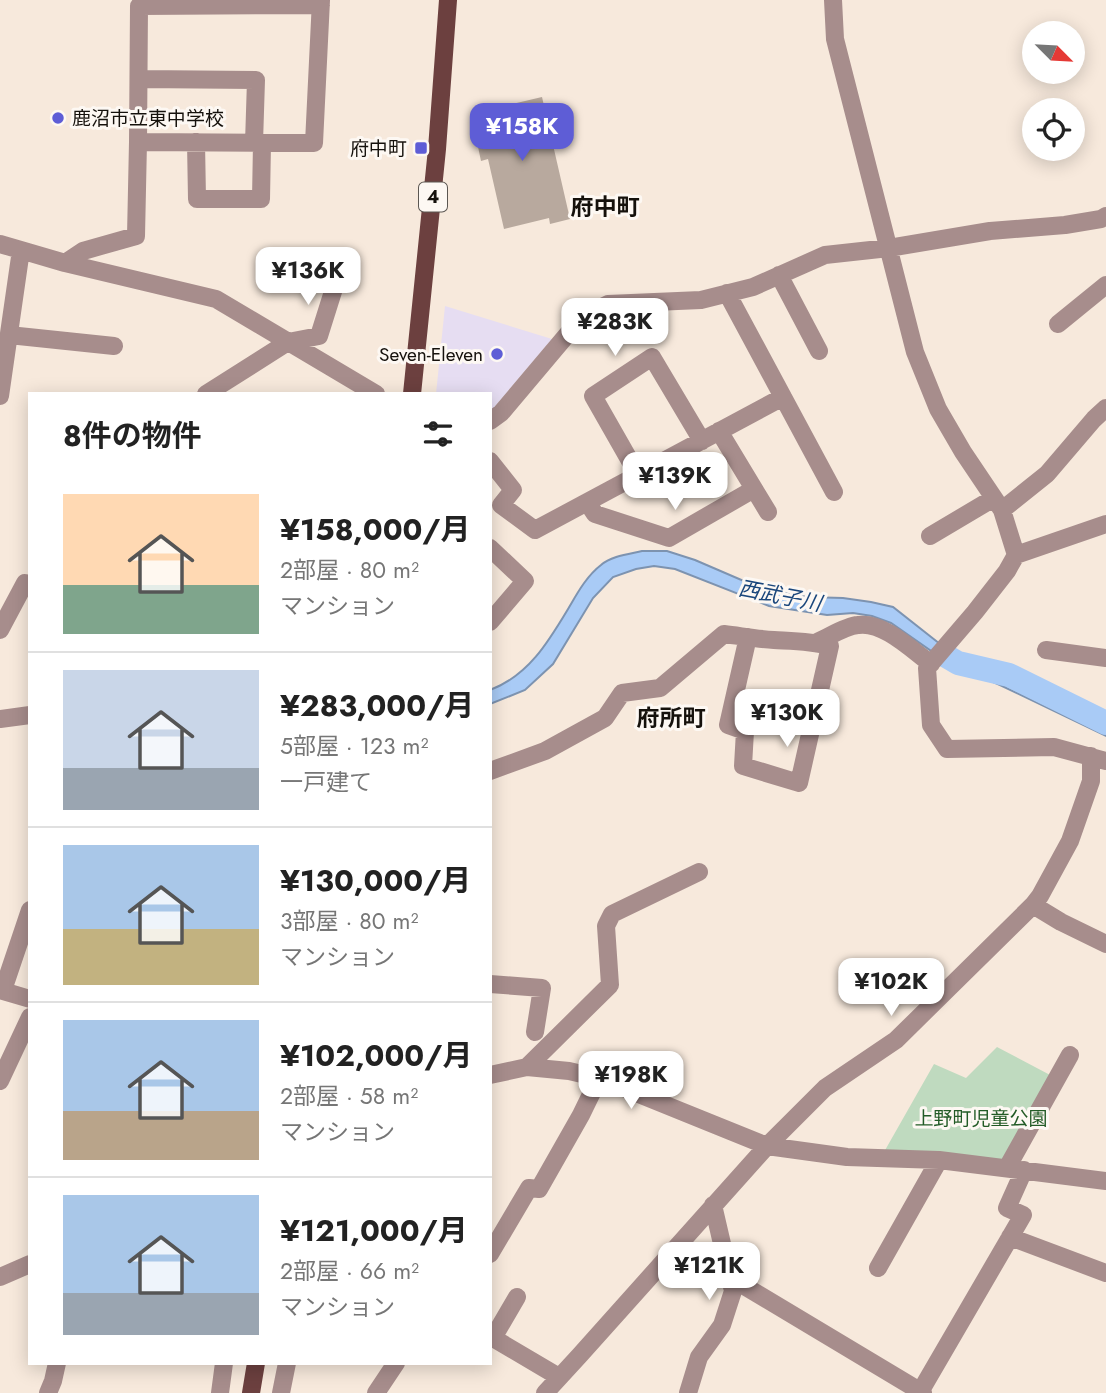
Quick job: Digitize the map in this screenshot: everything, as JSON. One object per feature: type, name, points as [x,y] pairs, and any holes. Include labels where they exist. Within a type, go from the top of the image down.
[{"type":"main road","name":"4","points":[[412,392],[436,163],[448,0]]},
{"type":"main road","points":[[251,1393],[256,1365]]},
{"type":"street","points":[[833,0],[835,39],[915,352],[938,409],[998,504],[1016,555]]},
{"type":"street","points":[[65,263],[83,251],[136,236],[139,6],[321,2],[314,143],[138,142]]},
{"type":"street","points":[[139,79],[256,80],[261,199],[197,199],[196,142]]},
{"type":"street","points":[[492,420],[501,413],[582,317],[608,304],[701,300],[753,287],[825,255],[889,248],[990,231],[1065,225],[1106,216]]},
{"type":"street","points":[[0,244],[65,263],[216,299],[373,392]]},
{"type":"street","points":[[1,385],[21,250]]},
{"type":"street","points":[[779,275],[819,351]]},
{"type":"street","points":[[209,392],[288,342],[319,336],[336,282]]},
{"type":"street","points":[[1058,324],[1106,285]]},
{"type":"street","points":[[727,293],[834,492]]},
{"type":"street","points":[[9,335],[114,346]]},
{"type":"street","points":[[638,475],[593,396],[652,357],[702,441]]},
{"type":"street","points":[[492,463],[513,490],[501,505],[536,530],[783,397]]},
{"type":"street","points":[[930,536],[998,504],[1047,474],[1106,408]]},
{"type":"street","points":[[719,431],[768,512]]},
{"type":"street","points":[[587,502],[595,514],[669,538],[754,489]]},
{"type":"street","points":[[545,1393],[766,1146],[825,1088],[896,1040],[1040,897],[1070,841],[1098,759],[1054,747],[947,749],[931,724],[927,668],[975,612],[1016,555],[1106,524]]},
{"type":"street","points":[[492,550],[525,582],[492,620]]},
{"type":"street","points":[[0,630],[28,578]]},
{"type":"street","points":[[817,642],[856,625],[865,625],[884,629],[931,664]]},
{"type":"street","points":[[492,770],[545,751],[605,718],[622,693],[660,688],[724,635],[817,642],[830,646],[799,783],[743,766],[745,731],[728,725],[748,637]]},
{"type":"street","points":[[1046,650],[1106,658]]},
{"type":"street","points":[[0,719],[28,715]]},
{"type":"street","points":[[527,1067],[610,985],[606,926],[612,914],[699,872]]},
{"type":"street","points":[[1033,905],[1106,944]]},
{"type":"street","points":[[28,916],[1,990],[28,998]]},
{"type":"street","points":[[492,984],[542,988],[535,1032]]},
{"type":"street","points":[[0,1082],[28,1021]]},
{"type":"street","points":[[731,1278],[921,1392],[1023,1215],[1007,1209],[1015,1169],[1070,1055]]},
{"type":"street","points":[[492,1075],[527,1067],[569,1071],[600,1078],[766,1146],[847,1157],[939,1160],[1106,1181]]},
{"type":"street","points":[[492,1251],[529,1188],[539,1189],[600,1078]]},
{"type":"street","points":[[878,1268],[939,1160]]},
{"type":"street","points":[[688,1393],[699,1357],[722,1325],[733,1290],[713,1206]]},
{"type":"street","points":[[1010,1237],[1106,1273]]},
{"type":"street","points":[[0,1278],[28,1265]]},
{"type":"street","points":[[492,1337],[517,1297]]},
{"type":"street","points":[[492,1340],[559,1377]]},
{"type":"street","points":[[48,1393],[57,1365]]},
{"type":"street","points":[[220,1393],[224,1365]]},
{"type":"street","points":[[281,1393],[287,1365]]},
{"type":"street","points":[[376,1393],[395,1365]]},
{"type":"shaded area","points":[[445,306],[552,339],[492,410],[492,392],[436,392]]},
{"type":"green space","name":"上野町児童公園","points":[[997,1047],[1052,1076],[1002,1162],[884,1152],[934,1064],[966,1078]]},
{"type":"water","points":[[642,551],[667,551],[760,588],[807,597],[843,598],[893,607],[959,659],[983,670],[1009,675],[1042,696],[1106,718],[1106,736],[947,662],[891,623],[853,613],[827,615],[769,606],[675,569],[654,566],[613,577],[593,598],[553,664],[525,690],[492,703],[492,689],[517,675],[538,655],[592,573],[610,559]]},
{"type":"building","points":[[542,97],[570,219],[550,224],[549,218],[504,229],[488,159],[481,161],[474,128],[483,126],[479,112]]},
{"type":"waterway","name":"西武子川","points":[[946,656],[958,663],[1009,675],[1106,723]]},
{"type":"place","name":"鹿沼市立東中学校","points":[[58,118]]},
{"type":"place","name":"府中町","points":[[421,148]]},
{"type":"place","name":"Seven-Eleven","points":[[497,354]]},
{"type":"district","name":"府中町","points":[[605,207]]},
{"type":"district","name":"府所町","points":[[671,718]]}]
